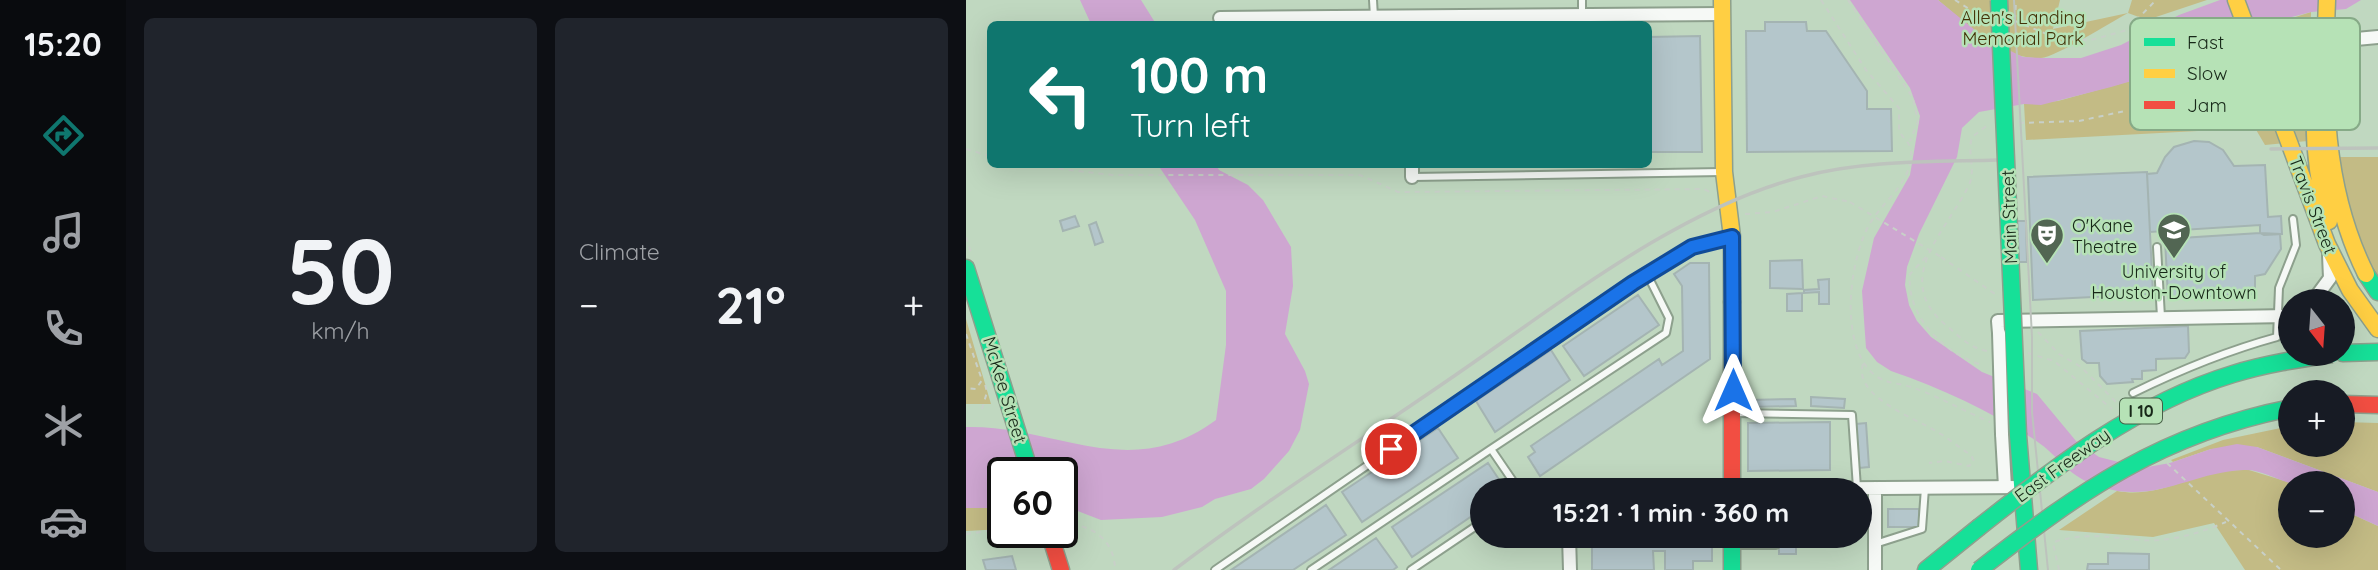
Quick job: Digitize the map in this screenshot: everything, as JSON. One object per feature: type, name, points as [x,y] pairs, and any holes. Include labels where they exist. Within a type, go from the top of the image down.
[{"type":"main road","name":"Main Street","points":[[1999,0],[2010,434],[2022,487],[2029,570]]},
{"type":"main road","name":"Travis Street","points":[[2236,0],[2242,18]]},
{"type":"main road","points":[[2326,18],[2327,0]]},
{"type":"main road","points":[[1724,5],[1724,172],[1732,237],[1732,478]]},
{"type":"main road","name":"Travis Street","points":[[2284,130],[2327,244],[2350,289]]},
{"type":"main road","points":[[2330,130],[2333,183],[2344,228],[2352,289]]},
{"type":"main road","name":"McKee Street","points":[[966,268],[1025,457]]},
{"type":"main road","points":[[2356,292],[2378,292]]},
{"type":"main road","points":[[2356,297],[2376,323]]},
{"type":"main road","points":[[2356,297],[2376,323]]},
{"type":"main road","points":[[2356,353],[2378,352]]},
{"type":"main road","name":"East Freeway","points":[[1926,570],[2067,459],[2144,409],[2245,368],[2278,361]]},
{"type":"main road","points":[[2355,404],[2378,405]]},
{"type":"main road","name":"East Freeway","points":[[1979,570],[2068,500],[2139,457],[2204,428],[2278,411]]},
{"type":"main road","points":[[1054,548],[1061,570]]},
{"type":"main road","points":[[1732,548],[1732,570]]},
{"type":"street","points":[[1220,21],[1374,17],[1412,20],[1582,15],[1724,5]]},
{"type":"street","points":[[2360,39],[2378,37]]},
{"type":"street","points":[[2322,289],[2330,278],[2327,244]]},
{"type":"street","points":[[2005,487],[2010,434],[1998,327],[2161,317],[2278,314]]},
{"type":"street","points":[[1875,570],[1875,488],[2022,487]]},
{"type":"street","points":[[1569,548],[1570,570]]},
{"type":"lane","points":[[1373,0],[1374,17]]},
{"type":"lane","points":[[1582,0],[1582,15]]},
{"type":"lane","points":[[1412,171],[1724,172]]},
{"type":"lane","points":[[2283,289],[2281,279],[2296,244],[2293,219]]},
{"type":"lane","points":[[1215,570],[1647,274],[1692,247],[1732,237]]},
{"type":"lane","points":[[2157,247],[2161,317]]},
{"type":"lane","points":[[1311,570],[1667,333],[1669,318],[1647,274]]},
{"type":"lane","points":[[2133,393],[2191,365],[2278,335]]},
{"type":"lane","points":[[1733,413],[1852,415],[1857,478]]},
{"type":"lane","points":[[1491,449],[1511,478]]},
{"type":"lane","points":[[1875,544],[1922,528],[1926,488]]},
{"type":"lane","points":[[1410,570],[1470,530]]},
{"type":"path","points":[[1821,0],[1866,70],[1896,103],[1900,112],[1899,131],[1909,141],[1912,156],[1907,176],[1869,225],[1854,267],[1852,321],[1855,343],[1864,363],[1883,381],[1911,387],[1991,423]]},
{"type":"path","points":[[1848,0],[1913,98],[1918,122],[1915,134],[1909,141]]},
{"type":"path","points":[[1955,0],[1986,20]]},
{"type":"path","points":[[2016,0],[2014,20],[2059,39],[2102,39],[2130,27]]},
{"type":"path","points":[[2140,18],[2156,0]]},
{"type":"path","points":[[2017,123],[2086,121],[2125,111]]},
{"type":"path","points":[[966,149],[987,155]]},
{"type":"path","points":[[1053,168],[1112,175],[1360,175],[1398,192],[1704,189],[1714,196]]},
{"type":"path","points":[[1744,214],[1773,212],[1822,196],[1850,202],[1988,288]]},
{"type":"path","points":[[1928,255],[1910,274],[1912,302],[1934,335],[1953,351],[1982,365]]},
{"type":"path","points":[[2038,332],[2059,354],[2081,367],[2121,408]]},
{"type":"path","points":[[966,334],[986,392],[982,409]]},
{"type":"path","points":[[1864,363],[1863,377],[1880,399],[1903,415],[1934,430],[1970,455],[1974,461],[1969,466],[1945,461],[1929,463]]},
{"type":"path","points":[[983,380],[989,381]]},
{"type":"path","points":[[966,388],[976,389],[983,380]]},
{"type":"path","points":[[2166,462],[2281,570]]},
{"type":"path","points":[[2059,570],[2053,544],[2091,534],[2165,540],[2227,522]]},
{"type":"path","points":[[1078,525],[1084,526],[1102,537],[1114,556],[1115,570]]},
{"type":"path","points":[[966,534],[987,531]]},
{"type":"path","points":[[2052,563],[2057,562]]},
{"type":"green space","name":"Allen's Landing Memorial Park","points":[[1938,0],[2060,0],[2053,29],[2128,13],[2059,52],[2041,58],[2026,57],[1998,47]]},
{"type":"green space","points":[[2132,0],[2207,0],[2153,18],[2142,18],[2128,13]]},
{"type":"green space","points":[[2311,12],[2311,18],[2292,18]]},
{"type":"green space","points":[[2130,81],[2130,130],[2217,130],[2026,140],[2024,104],[2058,101]]},
{"type":"green space","points":[[2256,130],[2308,130],[2308,141],[2265,145]]},
{"type":"green space","points":[[2340,157],[2378,157],[2378,280],[2350,221],[2343,190]]},
{"type":"green space","points":[[966,319],[991,404],[966,404]]},
{"type":"green space","points":[[2355,422],[2378,423],[2378,492],[2355,483],[2355,471],[2322,471],[2284,457],[2355,457]]},
{"type":"green space","points":[[2278,429],[2278,455],[2257,447],[2211,449],[2173,462],[2171,460],[2223,440]]},
{"type":"green space","points":[[2249,470],[2278,479],[2278,548],[2355,548],[2355,515],[2378,526],[2378,570],[2245,570],[2214,523],[2153,537],[2059,530],[2117,491],[2157,490],[2220,471]]},
{"type":"green space","points":[[966,508],[987,508],[987,530],[966,531]]},
{"type":"shaded area","points":[[1080,0],[1141,0],[1154,21],[1090,21]]},
{"type":"shaded area","points":[[1850,0],[1938,0],[1986,39],[2023,57],[2081,58],[2130,40],[2130,81],[2041,105],[2024,104],[1979,112],[1962,128],[1957,157],[1919,234],[1907,267],[1905,285],[1909,305],[1917,321],[1931,337],[1982,372],[2037,394],[2076,441],[2099,457],[2142,468],[2237,444],[2257,447],[2322,471],[2278,471],[2278,479],[2244,470],[2141,492],[2104,488],[2081,479],[2035,440],[2000,419],[1929,385],[1891,371],[1877,362],[1866,348],[1862,291],[1874,238],[1910,175],[1920,116],[1910,88]]},
{"type":"shaded area","points":[[2220,0],[2361,0],[2346,9],[2311,12],[2288,18],[2173,18]]},
{"type":"shaded area","points":[[1160,168],[1218,168],[1248,185],[1263,200],[1291,247],[1293,286],[1285,334],[1309,384],[1300,430],[1289,451],[1264,479],[1251,489],[1215,499],[1202,507],[1162,517],[1101,520],[1078,511],[1078,457],[987,457],[987,508],[966,508],[966,427],[999,429],[1122,450],[1153,448],[1184,439],[1216,420],[1226,345],[1226,291],[1195,220]]},
{"type":"shaded area","points":[[2355,483],[2378,492],[2378,526],[2355,515]]},
{"type":"building","points":[[1765,22],[1806,22],[1807,31],[1826,31],[1867,91],[1867,109],[1891,109],[1892,151],[1747,152],[1746,31],[1765,31]]},
{"type":"building","points":[[1700,36],[1702,152],[1652,152],[1652,37]]},
{"type":"building","points":[[2194,141],[2209,142],[2223,150],[2234,166],[2265,165],[2268,217],[2281,216],[2282,234],[2264,235],[2260,233],[2260,225],[2150,232],[2147,174],[2157,173],[2174,147]]},
{"type":"building","points":[[2147,172],[2153,294],[2033,300],[2028,177]]},
{"type":"building","points":[[1075,216],[1079,226],[1063,231],[1060,221]]},
{"type":"building","points":[[2016,221],[2026,221],[2027,262],[2017,262]]},
{"type":"building","points":[[1096,222],[1103,242],[1095,245],[1089,225]]},
{"type":"building","points":[[2280,234],[2281,249],[2265,274],[2255,276],[2255,294],[2168,298],[2165,239]]},
{"type":"building","points":[[1802,260],[1803,289],[1770,288],[1770,261]]},
{"type":"building","points":[[1690,263],[1709,263],[1710,359],[1540,476],[1528,457],[1535,452],[1531,446],[1659,359],[1662,365],[1683,351],[1682,286],[1674,274]]},
{"type":"building","points":[[1829,279],[1829,304],[1819,304],[1819,292],[1804,293],[1804,290],[1819,289],[1818,280]]},
{"type":"building","points":[[1802,293],[1802,311],[1787,311],[1787,294]]},
{"type":"building","points":[[1638,295],[1659,325],[1584,376],[1563,346]]},
{"type":"building","points":[[2188,326],[2189,352],[2185,358],[2156,359],[2156,370],[2142,371],[2142,379],[2132,379],[2133,382],[2107,384],[2100,376],[2099,363],[2087,363],[2082,359],[2080,331]]},
{"type":"building","points":[[1551,350],[1570,380],[1495,432],[1476,401]]},
{"type":"building","points":[[1811,397],[1845,399],[1844,408],[1811,406]]},
{"type":"building","points":[[1795,399],[1796,406],[1750,407],[1749,400]]},
{"type":"building","points":[[1830,422],[1830,470],[1748,471],[1748,423]]},
{"type":"building","points":[[1866,423],[1869,467],[1859,468],[1856,424]]},
{"type":"building","points":[[1438,428],[1458,458],[1362,522],[1342,492]]},
{"type":"building","points":[[1488,463],[1498,478],[1470,478],[1470,517],[1412,557],[1392,527]]},
{"type":"building","points":[[1326,505],[1346,535],[1293,570],[1231,570]]},
{"type":"building","points":[[1888,509],[1919,509],[1919,527],[1888,527]]},
{"type":"building","points":[[1376,538],[1397,567],[1393,570],[1329,570]]},
{"type":"building","points":[[1592,548],[1712,548],[1712,561],[1693,561],[1693,570],[1665,570],[1665,551],[1653,551],[1654,570],[1592,570]]},
{"type":"building","points":[[1779,548],[1796,548],[1796,554],[1779,554]]},
{"type":"building","points":[[2108,553],[2149,554],[2149,570],[2087,570],[2088,564],[2108,564]]},
{"type":"building","points":[[1012,556],[1016,570],[986,570],[983,560]]},
{"type":"tram line","points":[[2014,0],[2032,337],[2032,412],[2048,570]]},
{"type":"railway","points":[[2271,149],[2378,148]]},
{"type":"railway","points":[[1174,570],[1580,288],[1622,260],[1710,211],[1755,192],[1825,171],[1898,163],[1997,160]]},
{"type":"traffic: fast","points":[[1999,0],[2018,435]]},
{"type":"traffic: fast","points":[[966,268],[1025,457]]},
{"type":"traffic: fast","points":[[2366,274],[2378,292]]},
{"type":"traffic: fast","points":[[2356,353],[2378,352]]},
{"type":"traffic: fast","points":[[1978,528],[2067,460],[2130,419],[2198,386],[2245,370],[2278,363]]},
{"type":"traffic: fast","points":[[1979,570],[2052,515],[2125,469],[2202,433],[2278,411]]},
{"type":"traffic: fast","points":[[2018,435],[2029,570]]},
{"type":"traffic: fast","points":[[1926,570],[1978,528]]},
{"type":"traffic: fast","points":[[1732,548],[1732,570]]},
{"type":"traffic: slow","points":[[1722,0],[1724,172],[1732,237],[1732,302]]},
{"type":"traffic: slow","points":[[2236,0],[2243,18]]},
{"type":"traffic: slow","points":[[2326,18],[2327,0]]},
{"type":"traffic: slow","points":[[2284,130],[2327,244],[2350,289]]},
{"type":"traffic: slow","points":[[2314,130],[2320,181],[2329,221]]},
{"type":"traffic: slow","points":[[2328,130],[2341,208],[2366,274]]},
{"type":"traffic: slow","points":[[2356,298],[2378,329]]},
{"type":"traffic: jam","points":[[1732,302],[1732,478]]},
{"type":"traffic: jam","points":[[2355,404],[2378,405]]},
{"type":"traffic: jam","points":[[1054,548],[1061,570]]},
{"type":"place","name":"University of Houston-Downtown","points":[[2174,260]]},
{"type":"place","name":"O'Kane Theatre","points":[[2047,265]]},
{"type":"route","points":[[1391,449],[1633,283],[1692,247],[1732,237],[1733,390]]}]
